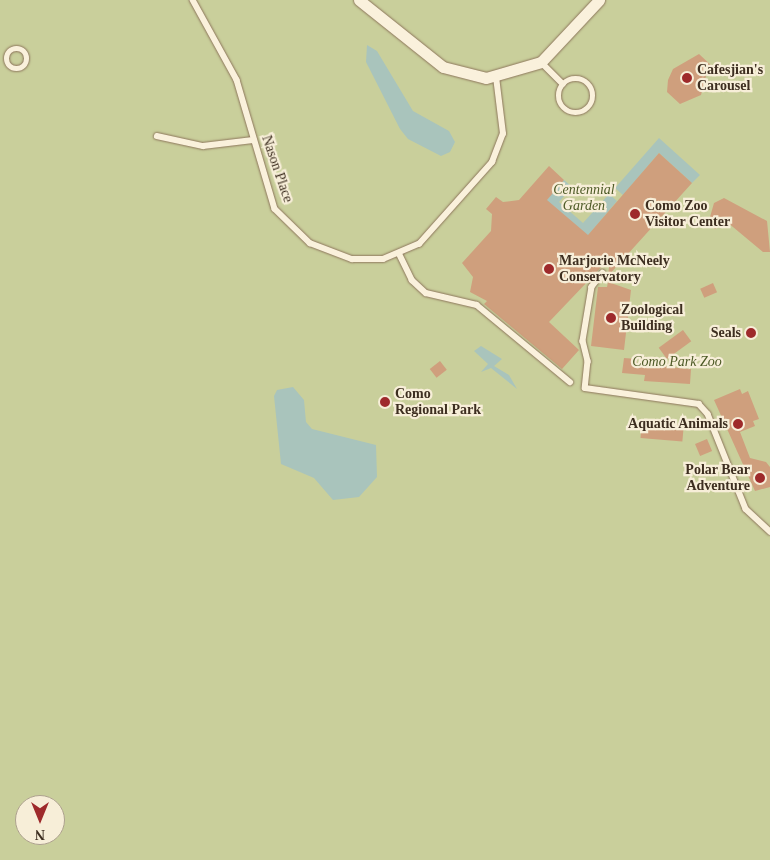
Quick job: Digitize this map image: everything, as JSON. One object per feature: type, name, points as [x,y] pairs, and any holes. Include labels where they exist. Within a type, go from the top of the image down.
[{"type":"street","points":[[359,0],[443,67],[467,76],[496,78],[541,62],[599,0]]},
{"type":"lane","name":"Nason Place","points":[[193,0],[238,80],[253,140],[275,209],[310,243],[352,258],[400,255],[419,244],[498,155],[503,134],[496,78]]},
{"type":"lane","points":[[541,62],[564,84]]},
{"type":"lane","points":[[573,79],[589,83],[594,98],[589,108],[572,113],[562,106],[559,95],[564,84],[573,79]]},
{"type":"lane","points":[[157,136],[203,146],[253,140]]},
{"type":"lane","points":[[400,255],[412,280],[426,293],[477,306],[570,382]]},
{"type":"lane","points":[[603,273],[592,288],[583,341],[588,361],[585,388],[699,404],[708,414],[746,509],[770,531]]},
{"type":"green space","name":"Como Regional Park","points":[[0,0],[770,0],[770,860],[0,860]]},
{"type":"water","points":[[367,45],[377,51],[413,111],[449,131],[455,142],[450,152],[441,156],[408,139],[400,129],[366,62]]},
{"type":"water","points":[[659,138],[700,175],[692,183],[659,153],[623,195],[615,188]]},
{"type":"water","points":[[564,180],[572,187],[559,202],[583,223],[609,194],[617,201],[581,244],[534,213]]},
{"type":"water","points":[[481,346],[502,359],[494,366],[509,375],[517,389],[491,368],[481,372],[488,364],[474,351]]},
{"type":"water","points":[[293,387],[304,400],[306,422],[312,429],[376,445],[377,477],[359,497],[333,500],[314,478],[281,464],[274,396],[277,390]]},
{"type":"building","name":"Cafesjian's Carousel","points":[[699,54],[714,68],[706,76],[701,95],[680,104],[667,92],[668,80],[673,69]]},
{"type":"building","name":"Marjorie McNeely Conservatory","points":[[659,153],[692,183],[608,276],[610,258],[549,322],[579,350],[562,369],[484,304],[487,301],[470,292],[473,277],[462,263],[491,231],[492,214],[486,209],[496,197],[503,202],[519,200],[549,166],[564,180],[547,200],[588,235]]},
{"type":"building","points":[[724,198],[767,221],[770,252],[763,252],[727,222],[715,229],[708,224],[714,203]]},
{"type":"building","name":"Zoological Building","points":[[608,282],[631,290],[624,350],[591,346],[598,287],[607,287]]},
{"type":"building","points":[[713,283],[717,292],[704,298],[700,289]]},
{"type":"building","points":[[683,330],[691,341],[667,359],[659,348]]},
{"type":"building","points":[[624,358],[637,359],[637,364],[691,369],[690,384],[644,381],[645,375],[622,373]]},
{"type":"building","points":[[440,361],[447,370],[437,378],[430,369]]},
{"type":"building","name":"Aquatic Animals","points":[[740,389],[742,394],[748,391],[759,419],[753,421],[755,426],[740,432],[750,458],[766,462],[770,467],[770,487],[755,491],[714,400]]},
{"type":"building","points":[[642,421],[684,425],[682,442],[641,438]]},
{"type":"building","points":[[707,439],[712,451],[700,456],[695,444]]},
{"type":"place","name":"Cafesjian's Carousel","points":[[687,78]]},
{"type":"place","name":"Como Zoo Visitor Center","points":[[635,214]]},
{"type":"place","name":"Marjorie McNeely Conservatory","points":[[549,269]]},
{"type":"place","name":"Zoological Building","points":[[611,318]]},
{"type":"place","name":"Seals","points":[[751,333]]},
{"type":"place","name":"Como Regional Park","points":[[385,402]]},
{"type":"place","name":"Aquatic Animals","points":[[738,424]]},
{"type":"place","name":"Polar Bear Adventure","points":[[760,478]]},
{"type":"park label","name":"Centennial Garden","points":[[584,198]]},
{"type":"park label","name":"Como Park Zoo","points":[[677,362]]}]
